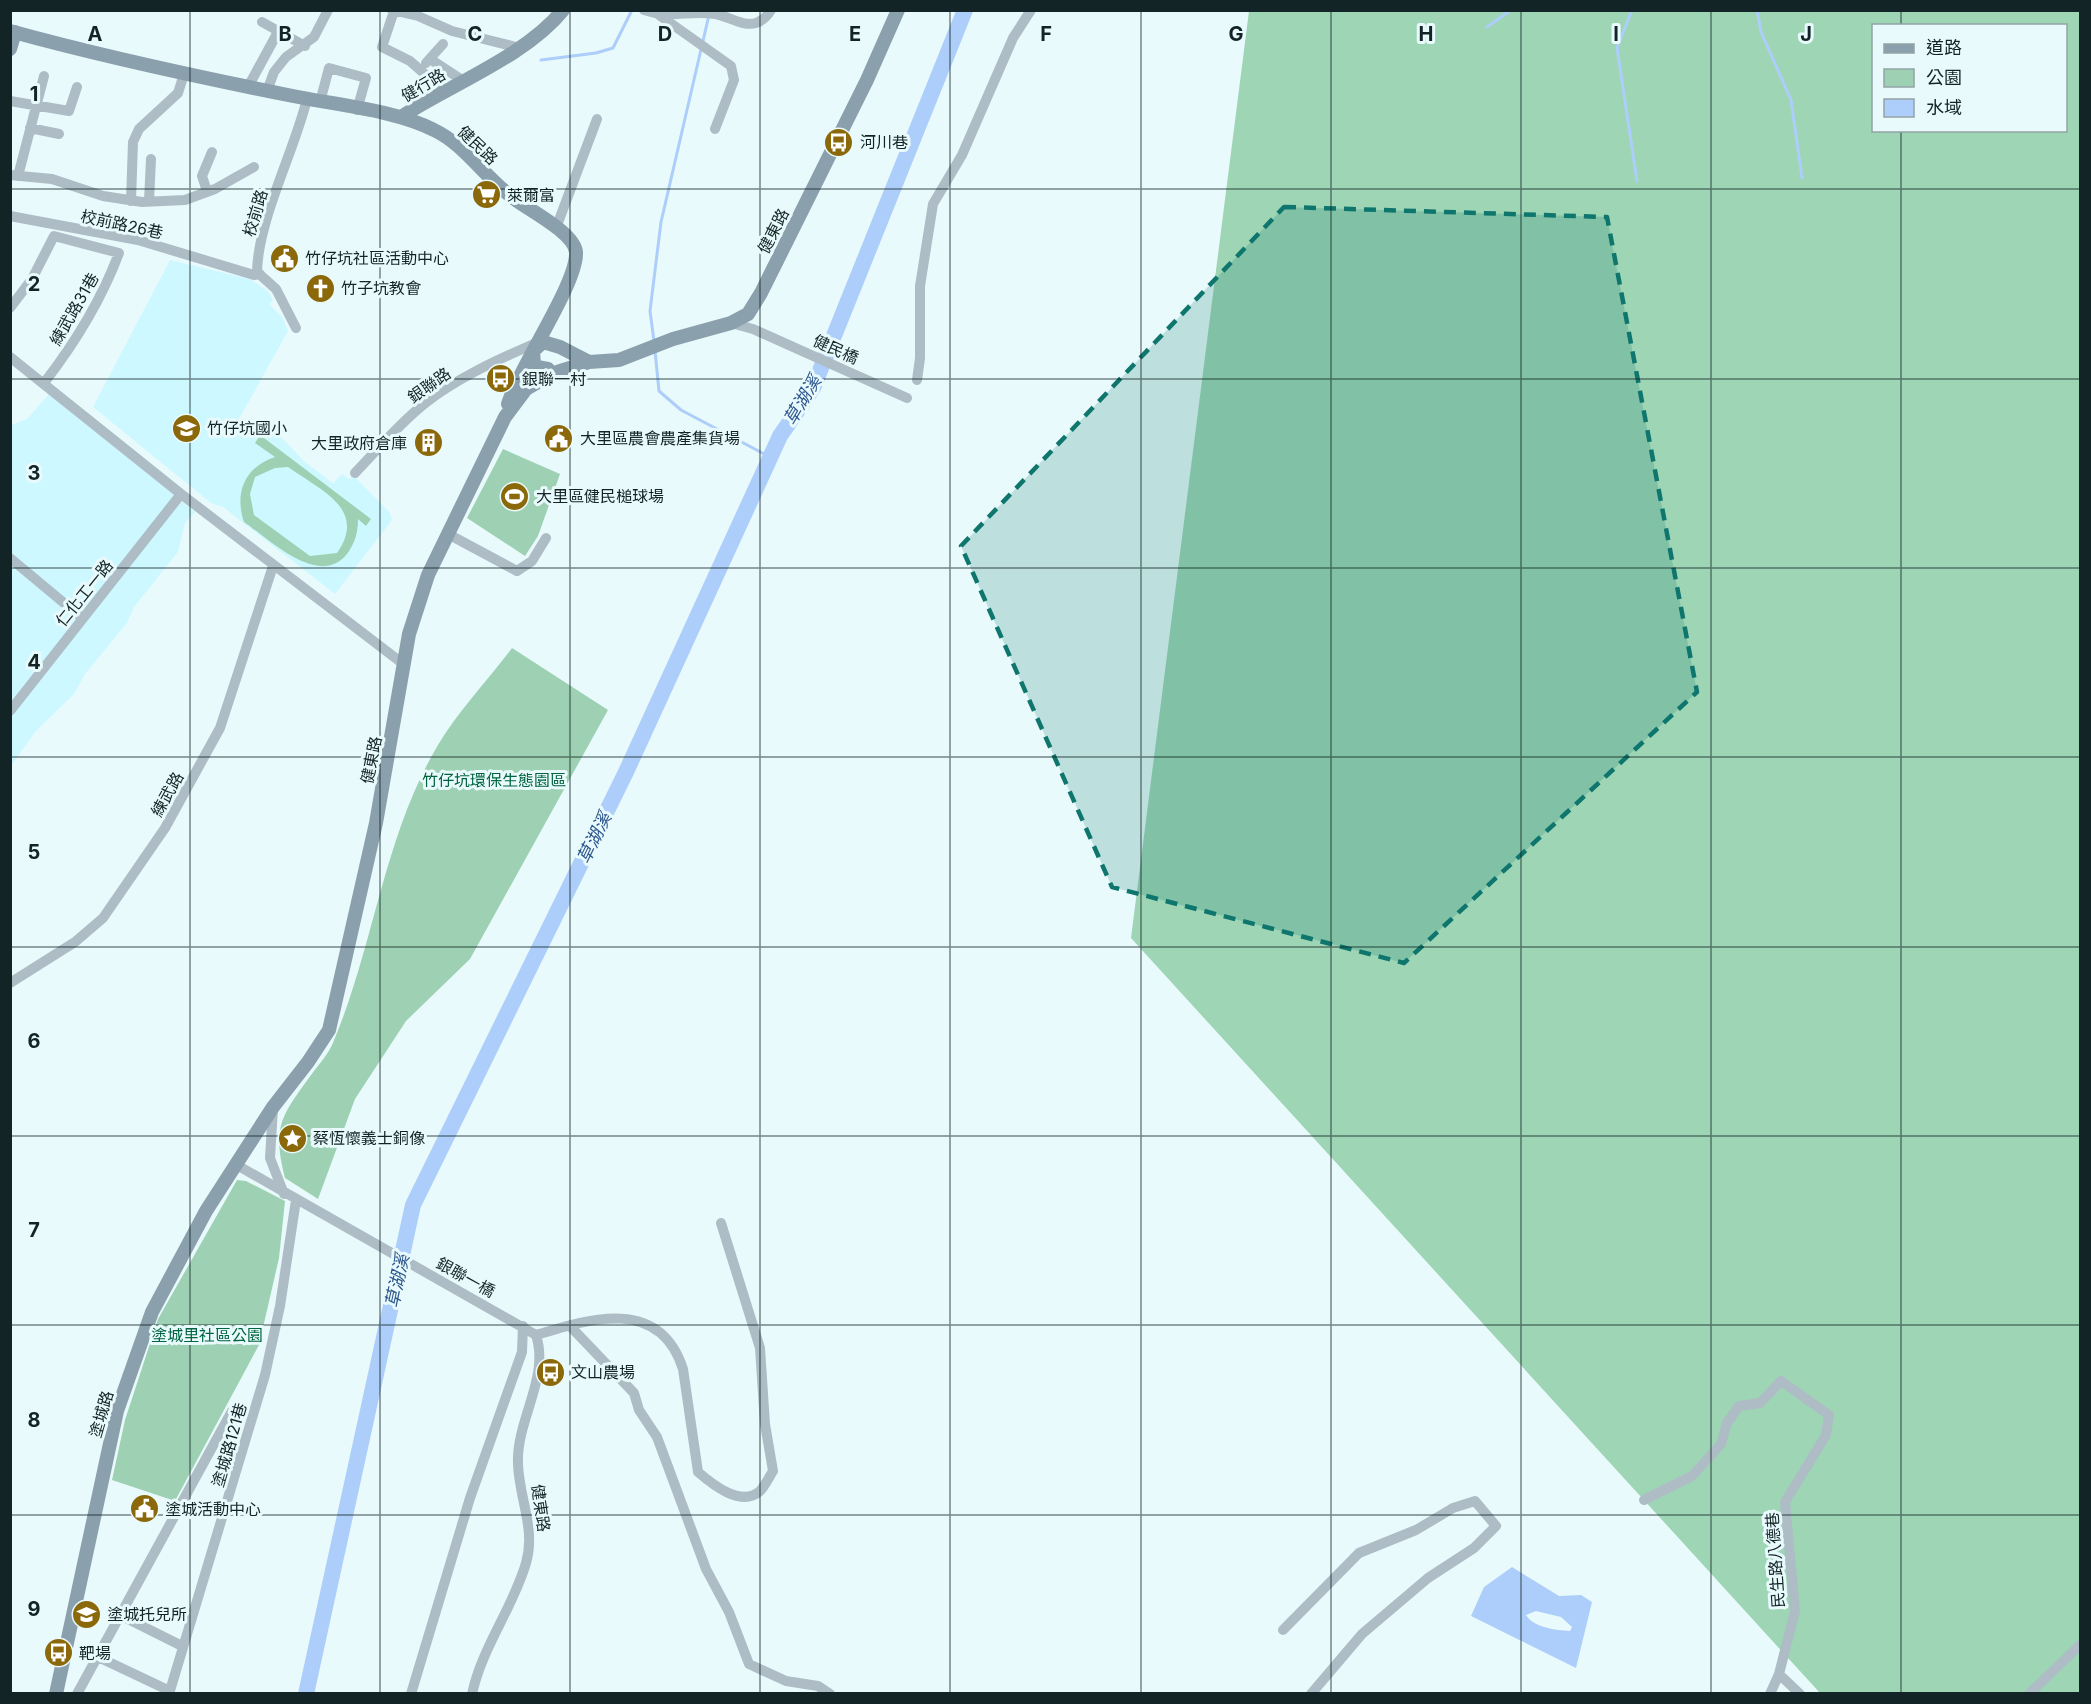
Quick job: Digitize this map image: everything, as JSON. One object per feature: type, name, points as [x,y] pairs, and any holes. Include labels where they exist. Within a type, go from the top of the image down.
[{"type":"street","points":[[267,91],[274,72],[286,57],[305,46],[314,37],[328,10]]},
{"type":"street","name":"健行路","points":[[400,117],[520,48],[555,21],[563,10]]},
{"type":"street","points":[[644,10],[659,15],[683,16],[703,12],[724,15],[746,24],[757,23],[771,10]]},
{"type":"street","name":"健東路","points":[[534,384],[554,373],[589,363],[619,360],[662,343],[730,323],[748,314],[761,293],[863,89],[898,10]]},
{"type":"street","points":[[917,380],[920,357],[920,286],[933,204],[962,154],[1013,38],[1031,10]]},
{"type":"street","points":[[444,91],[410,61],[382,47],[393,11],[418,16],[452,31],[520,48]]},
{"type":"street","points":[[659,15],[731,66],[734,80],[715,129]]},
{"type":"street","points":[[262,22],[305,46]]},
{"type":"street","points":[[248,87],[279,30]]},
{"type":"street","points":[[10,50],[13,32]]},
{"type":"street","name":"健民路","points":[[13,32],[184,74],[400,117],[444,135],[504,192],[556,228],[574,244],[576,255],[568,279],[548,322],[545,346]]},
{"type":"street","name":"健行路","points":[[420,69],[443,44]]},
{"type":"street","name":"健行路","points":[[430,59],[462,80]]},
{"type":"street","points":[[313,100],[329,68],[366,78],[357,110]]},
{"type":"street","points":[[131,201],[133,142],[139,129],[178,93],[184,74]]},
{"type":"street","points":[[45,76],[14,175],[52,179],[104,196],[131,201],[185,200],[254,167]]},
{"type":"street","points":[[10,101],[69,111],[77,87]]},
{"type":"street","name":"校前路","points":[[260,274],[257,272],[257,264],[262,238],[313,100]]},
{"type":"street","points":[[556,228],[597,119]]},
{"type":"street","points":[[30,128],[59,134]]},
{"type":"street","points":[[207,191],[202,176],[212,152]]},
{"type":"street","points":[[149,201],[151,159]]},
{"type":"street","name":"校前路26巷","points":[[10,216],[138,240],[176,253],[260,274]]},
{"type":"street","name":"練武路31巷","points":[[10,308],[32,279],[54,236],[119,253],[106,286],[66,355],[44,383]]},
{"type":"street","points":[[260,274],[276,289],[296,328]]},
{"type":"street","points":[[545,346],[555,350],[558,358],[555,365],[548,369],[534,364],[552,332],[548,322]]},
{"type":"street","name":"健民橋","points":[[730,323],[753,328],[907,398]]},
{"type":"street","points":[[545,346],[589,363]]},
{"type":"street","name":"健東路","points":[[505,417],[514,387],[526,366],[545,346]]},
{"type":"street","name":"銀聯路","points":[[356,473],[430,400],[492,363],[545,346]]},
{"type":"street","points":[[10,357],[273,566],[402,663]]},
{"type":"street","name":"健東路","points":[[235,1164],[273,1107],[308,1062],[332,1022],[391,743],[402,663],[422,590],[505,417],[518,397],[548,369]]},
{"type":"street","name":"仁化工一路","points":[[10,711],[181,494]]},
{"type":"street","points":[[448,534],[517,571],[532,561],[546,538]]},
{"type":"street","points":[[10,558],[82,618]]},
{"type":"street","name":"練武路","points":[[10,983],[75,942],[103,918],[165,828],[220,728],[273,566]]},
{"type":"street","points":[[273,1107],[270,1158],[285,1194]]},
{"type":"street","points":[[235,1164],[298,1201]]},
{"type":"street","name":"塗城路","points":[[56,1694],[117,1411],[152,1312],[206,1211],[235,1164]]},
{"type":"street","name":"銀聯一橋","points":[[298,1201],[523,1326]]},
{"type":"street","name":"塗城路121巷","points":[[169,1692],[215,1548],[265,1375],[298,1201]]},
{"type":"street","points":[[523,1326],[536,1335],[570,1326],[621,1319],[651,1324],[668,1336],[678,1352],[692,1416],[698,1472],[710,1483],[732,1494],[743,1497],[759,1492],[773,1471],[765,1424],[760,1348],[721,1223]]},
{"type":"street","points":[[411,1694],[470,1498],[522,1352],[523,1326]]},
{"type":"street","points":[[570,1326],[634,1393],[639,1410],[657,1437],[706,1569],[729,1612],[749,1664],[786,1681],[818,1686],[830,1694]]},
{"type":"street","name":"健東路","points":[[472,1694],[492,1638],[527,1561],[530,1533],[518,1464],[522,1423],[531,1398],[540,1357],[536,1335]]},
{"type":"street","name":"民生路八德巷","points":[[1644,1500],[1692,1476],[1721,1444],[1727,1423],[1739,1406],[1760,1403],[1781,1381],[1829,1415],[1826,1435],[1785,1502],[1795,1611],[1779,1674],[1770,1694]]},
{"type":"street","points":[[77,1694],[96,1656],[122,1616],[232,1411]]},
{"type":"street","points":[[1283,1630],[1359,1553],[1416,1530],[1453,1508],[1475,1501],[1496,1526],[1474,1548],[1428,1578],[1362,1634],[1311,1694]]},
{"type":"street","points":[[122,1616],[182,1646]]},
{"type":"street","points":[[2030,1694],[2080,1645]]},
{"type":"street","points":[[96,1656],[169,1692]]},
{"type":"street","points":[[1779,1674],[1800,1694]]},
{"type":"highlighted area","points":[[1284,207],[1607,217],[1697,692],[1404,963],[1112,887],[961,546]]},
{"type":"shaded area","name":"竹仔坑國小","points":[[170,260],[250,279],[268,291],[273,300],[269,304],[283,318],[288,331],[239,419],[257,429],[261,421],[267,424],[266,426],[278,434],[306,463],[333,483],[342,474],[349,479],[353,475],[390,513],[392,520],[335,594],[223,507],[211,503],[93,407]]},
{"type":"shaded area","points":[[49,394],[195,512],[185,523],[178,552],[134,607],[127,623],[85,674],[74,694],[35,732],[11,766],[11,425],[27,419]]},
{"type":"green space","points":[[1249,11],[2080,11],[2080,1693],[1820,1693],[1131,938]]},
{"type":"green space","points":[[260,435],[371,519],[366,526],[358,519],[357,533],[352,546],[347,554],[336,563],[323,566],[294,558],[244,522],[240,501],[244,482],[256,467],[275,457],[255,443]],"holes":[[[288,467],[326,493],[344,513],[347,524],[345,538],[337,553],[310,556],[254,515],[250,494],[255,477],[275,468]]]},
{"type":"green space","name":"大里區健民槌球場","points":[[503,449],[560,474],[538,536],[525,556],[467,518]]},
{"type":"green space","name":"竹仔坑環保生態園區","points":[[512,648],[608,710],[470,959],[406,1021],[355,1099],[318,1199],[285,1178],[279,1145],[283,1120],[294,1098],[332,1045],[359,970],[391,855],[419,780],[446,732]]},
{"type":"green space","name":"塗城里社區公園","points":[[237,1180],[246,1181],[285,1201],[279,1258],[259,1345],[175,1501],[112,1480],[125,1420],[158,1319]]},
{"type":"water","points":[[1512,1567],[1559,1596],[1581,1595],[1592,1602],[1576,1668],[1471,1616],[1484,1587]],"holes":[[[1536,1611],[1561,1617],[1572,1627],[1570,1631],[1540,1626],[1526,1615]]]},
{"type":"waterway","points":[[541,60],[596,53],[613,48],[632,10]]},
{"type":"waterway","name":"草湖溪","points":[[306,1694],[413,1205],[626,772],[780,436],[813,388],[965,10]]},
{"type":"waterway","points":[[1487,27],[1511,10]]},
{"type":"waterway","points":[[1632,10],[1617,48],[1637,181]]},
{"type":"waterway","points":[[1757,10],[1761,32],[1791,100],[1802,178]]},
{"type":"waterway","points":[[654,341],[650,311],[661,222],[709,15]]},
{"type":"waterway","points":[[655,351],[659,391],[681,410],[770,457]]},
{"type":"place","name":"河川巷","points":[[839,142]]},
{"type":"place","name":"萊爾富","points":[[486,195]]},
{"type":"place","name":"竹仔坑社區活動中心","points":[[284,258]]},
{"type":"place","name":"竹子坑教會","points":[[320,288]]},
{"type":"place","name":"銀聯一村","points":[[501,379]]},
{"type":"place","name":"竹仔坑國小","points":[[186,428]]},
{"type":"place","name":"大里區農會農產集貨場","points":[[559,438]]},
{"type":"place","name":"大里政府倉庫","points":[[428,443]]},
{"type":"place","name":"大里區健民槌球場","points":[[515,496]]},
{"type":"place","name":"蔡恆懷義士銅像","points":[[292,1138]]},
{"type":"place","name":"文山農場","points":[[550,1372]]},
{"type":"place","name":"塗城活動中心","points":[[144,1509]]},
{"type":"place","name":"塗城托兒所","points":[[86,1614]]},
{"type":"place","name":"靶場","points":[[58,1653]]}]
